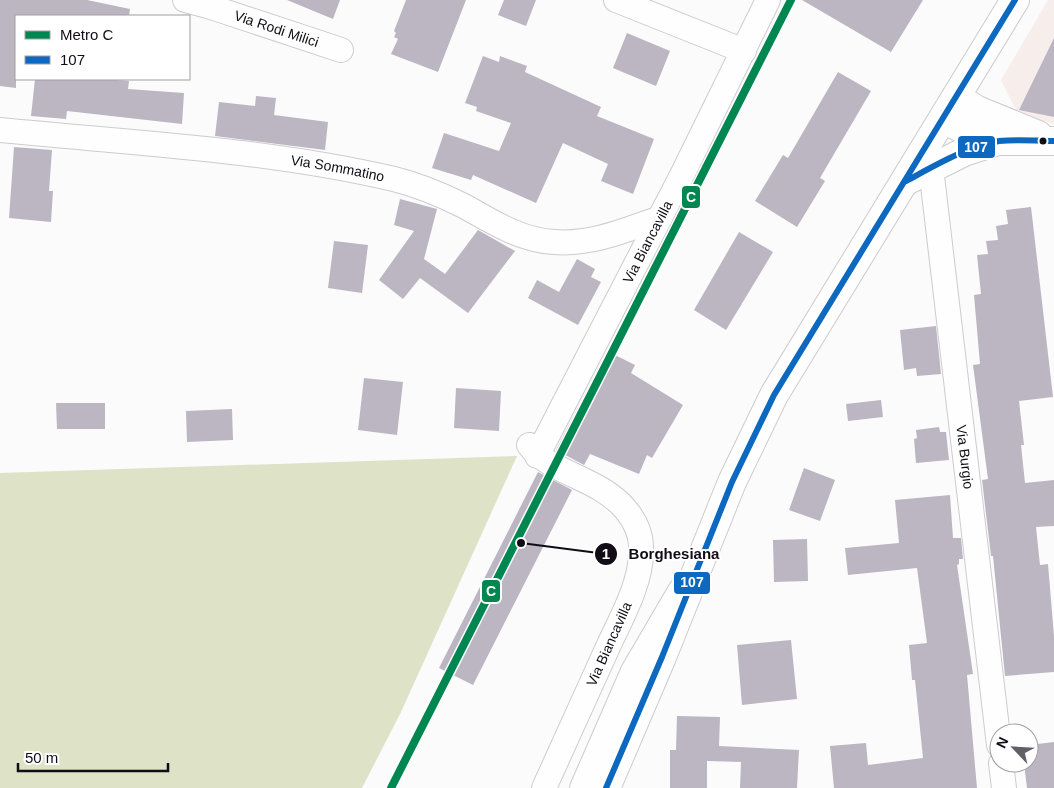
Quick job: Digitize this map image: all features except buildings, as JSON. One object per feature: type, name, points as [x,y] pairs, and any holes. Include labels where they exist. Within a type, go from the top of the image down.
[{"type":"main road","points":[[606,788],[662,657],[748,445],[774,395],[1015,0]]},
{"type":"main road","points":[[949,108],[977,110],[1016,128],[1054,140]]},
{"type":"main road","points":[[949,108],[968,132],[998,141]]},
{"type":"main road","points":[[906,181],[964,152],[998,141],[1054,140]]},
{"type":"street","name":"Via Rodi Milici","points":[[185,0],[212,4],[341,50]]},
{"type":"street","points":[[616,0],[744,51]]},
{"type":"street","name":"Via Biancavilla","points":[[544,788],[623,614],[641,559],[640,537],[626,510],[605,492],[533,450],[660,218],[768,0]]},
{"type":"street","name":"Via Sommatino","points":[[0,130],[259,156],[346,169],[404,182],[430,191],[455,202],[510,232],[544,241],[564,243],[587,241],[660,218]]},
{"type":"street","name":"Via Burgio","points":[[931,168],[996,723]]},
{"type":"street","points":[[582,788],[633,671],[658,626],[700,561]]},
{"type":"street","points":[[1002,773],[1004,788]]},
{"type":"shaded area","points":[[1048,0],[1054,0],[1054,124],[1018,114],[1001,80]]},
{"type":"green space","points":[[517,456],[401,712],[362,788],[0,788],[0,473]]},
{"type":"metro line","name":"C","points":[[391,788],[791,0]]},
{"type":"transit line","name":"107","points":[[606,788],[662,657],[732,482],[774,395],[1015,0]]},
{"type":"transit line","name":"107","points":[[906,181],[951,157],[987,144],[1006,140],[1054,141]]},
{"type":"place","name":"Borghesiana","points":[[521,543]]}]
